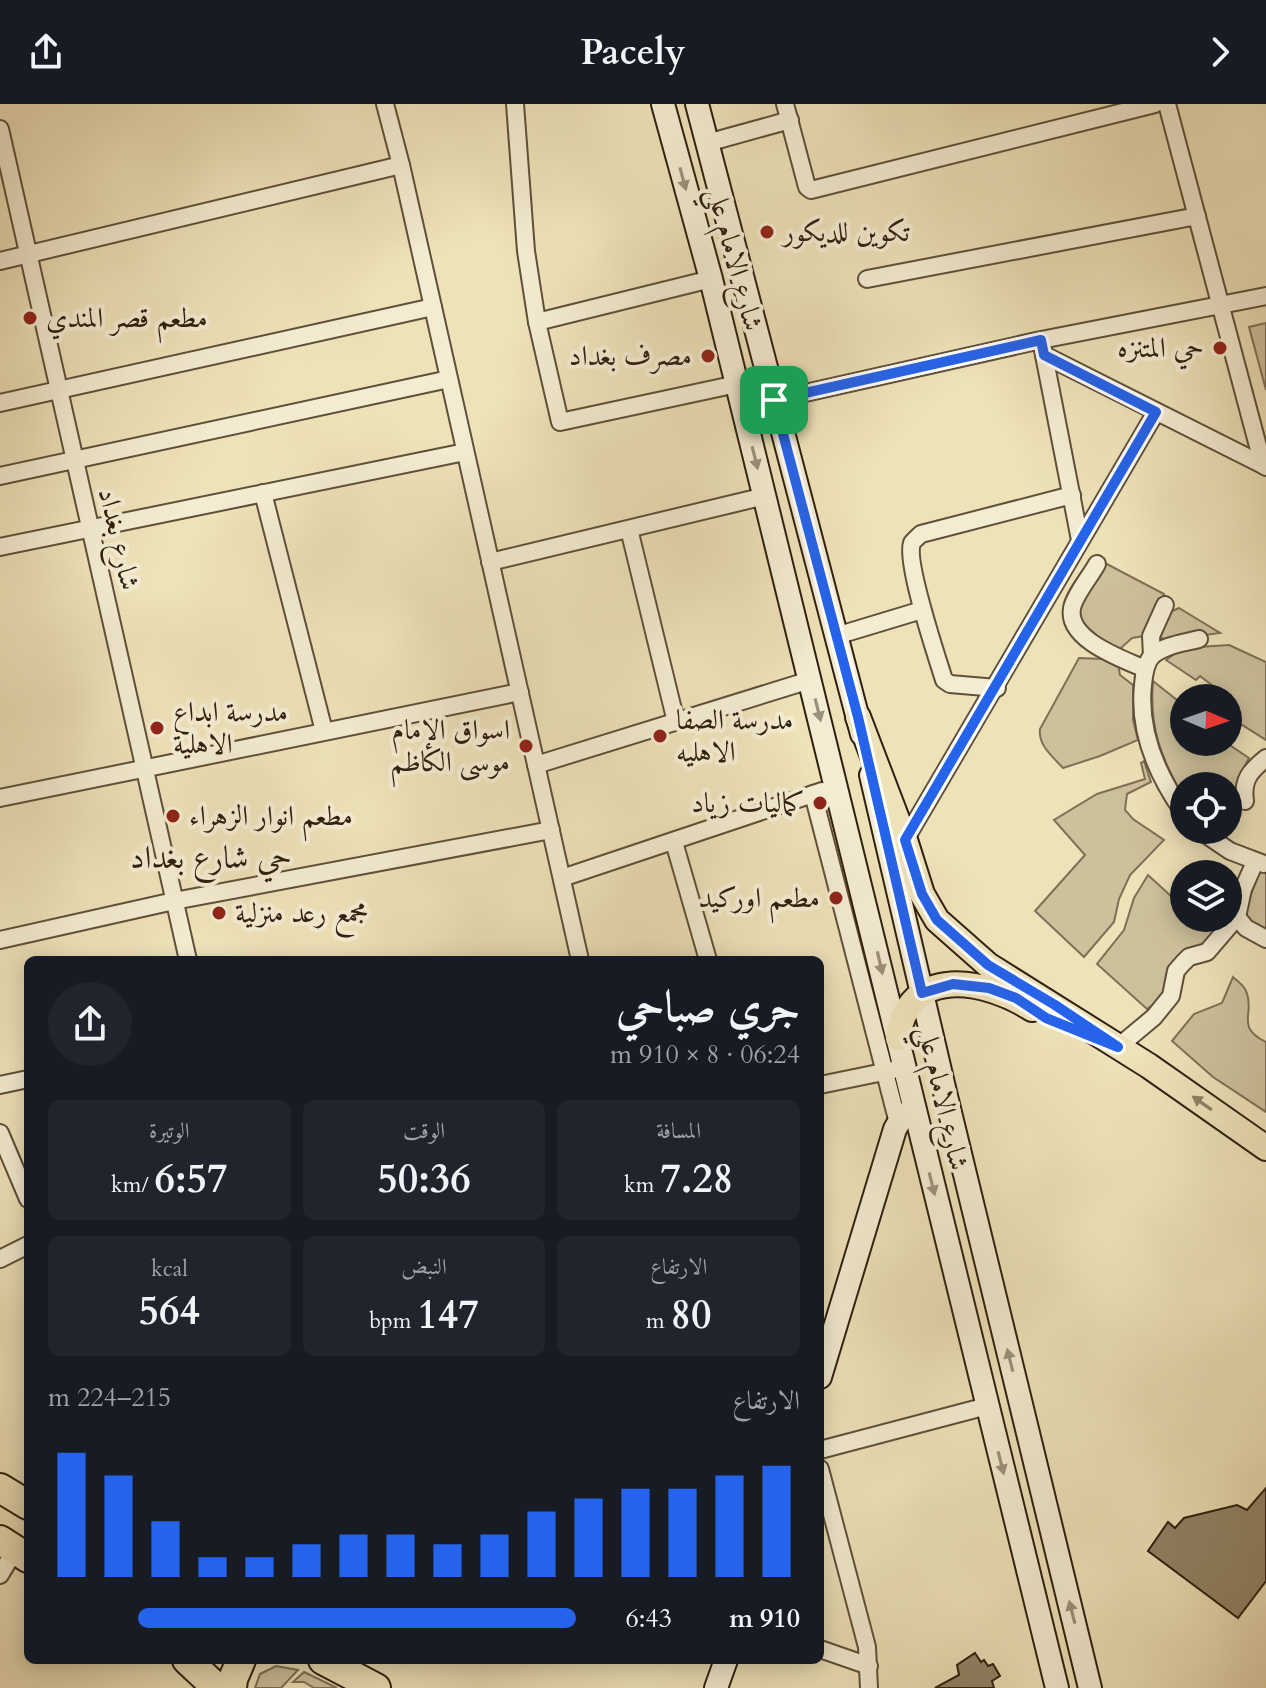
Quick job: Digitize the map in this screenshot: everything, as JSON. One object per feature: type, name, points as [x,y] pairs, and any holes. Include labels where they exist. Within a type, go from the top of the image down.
[{"type":"highway","points":[[0,1488],[24,1503]]},
{"type":"highway","points":[[191,1664],[217,1688]]},
{"type":"highway","points":[[232,1688],[239,1664]]},
{"type":"highway","points":[[333,1664],[364,1676]]},
{"type":"main road","name":"شارع الامام علي","points":[[663,104],[711,279],[867,908],[898,1038],[895,1069],[906,1115],[987,1406],[1057,1688]]},
{"type":"main road","name":"شارع الامام علي","points":[[697,104],[858,717],[1090,1688]]},
{"type":"main road","name":"شارع الامام علي","points":[[858,717],[922,894],[937,920],[988,965],[1055,1005],[1266,1148]]},
{"type":"main road","points":[[867,908],[874,921],[881,927],[890,928],[898,923],[901,902]]},
{"type":"main road","points":[[898,1038],[906,1007],[922,993],[953,984],[989,988],[1016,998],[1046,1018],[1118,1047]]},
{"type":"main road","points":[[824,1359],[906,1115]]},
{"type":"main road","points":[[716,1688],[725,1664]]},
{"type":"street","points":[[385,104],[579,956]]},
{"type":"street","points":[[515,104],[526,251],[537,322],[560,422],[737,384]]},
{"type":"street","points":[[707,143],[788,112],[807,187],[811,190],[1155,104]]},
{"type":"street","points":[[1167,104],[1263,443],[1265,466]]},
{"type":"street","name":"شارع بغداد","points":[[0,129],[187,956]]},
{"type":"street","points":[[0,261],[401,165]]},
{"type":"street","points":[[867,279],[1197,216]]},
{"type":"street","points":[[537,322],[711,279]]},
{"type":"street","points":[[774,400],[1042,348],[1266,296]]},
{"type":"street","points":[[0,403],[433,307]]},
{"type":"street","points":[[1042,348],[1156,412],[1265,466]]},
{"type":"street","points":[[1042,348],[1080,540]]},
{"type":"street","points":[[0,476],[449,379]]},
{"type":"street","points":[[905,840],[997,688],[1156,412]]},
{"type":"street","points":[[0,547],[465,452]]},
{"type":"street","points":[[263,493],[324,731]]},
{"type":"street","points":[[997,688],[950,684],[944,680],[922,610],[911,554],[912,542],[921,534],[1072,495]]},
{"type":"street","points":[[490,562],[765,496]]},
{"type":"street","points":[[629,529],[676,722]]},
{"type":"street","points":[[1097,564],[1072,609],[1075,623],[1093,643],[1148,662]]},
{"type":"street","points":[[1165,605],[1151,636],[1143,717],[1149,751],[1170,791]]},
{"type":"street","points":[[836,636],[922,610]]},
{"type":"street","points":[[1148,662],[1171,645],[1199,639]]},
{"type":"street","points":[[536,765],[810,680]]},
{"type":"street","points":[[0,798],[520,692]]},
{"type":"street","points":[[1245,801],[1243,787],[1253,769],[1266,758]]},
{"type":"street","points":[[562,878],[836,786]]},
{"type":"street","points":[[813,794],[895,1069],[824,1084]]},
{"type":"street","points":[[0,940],[174,901],[551,830]]},
{"type":"street","points":[[674,842],[707,956]]},
{"type":"street","points":[[1220,844],[1261,863],[1242,894]]},
{"type":"street","points":[[1242,923],[1266,939]]},
{"type":"street","points":[[1118,1047],[1154,1017],[1171,996],[1176,971],[1183,963],[1189,957],[1207,952],[1224,932]]},
{"type":"street","points":[[0,1085],[24,1080]]},
{"type":"street","points":[[0,1133],[24,1190]]},
{"type":"street","points":[[0,1259],[24,1247]]},
{"type":"street","points":[[824,1449],[987,1406]]},
{"type":"street","points":[[824,1484],[867,1647],[869,1688]]},
{"type":"street","points":[[0,1575],[14,1549]]},
{"type":"street","points":[[824,1650],[869,1666]]},
{"type":"shaded area","points":[[1266,323],[1266,390],[1249,327]]},
{"type":"shaded area","points":[[1103,562],[1164,594],[1144,636],[1132,638],[1120,649],[1110,647],[1085,631],[1078,610]]},
{"type":"shaded area","points":[[1179,608],[1220,633],[1169,640],[1161,638],[1160,632],[1168,613]]},
{"type":"shaded area","points":[[1229,645],[1266,662],[1266,740],[1242,725],[1242,684],[1210,684],[1200,676],[1196,680],[1166,660],[1183,648]]},
{"type":"shaded area","points":[[1079,658],[1103,659],[1118,664],[1120,675],[1133,685],[1133,720],[1138,740],[1063,768],[1043,745],[1040,729]]},
{"type":"shaded area","points":[[1153,681],[1170,694],[1170,756],[1242,756],[1242,753],[1249,758],[1242,772],[1171,772],[1158,742]]},
{"type":"shaded area","points":[[1144,761],[1151,782],[1127,794],[1125,810],[1164,840],[1130,875],[1119,899],[1114,922],[1084,957],[1035,911],[1085,855],[1054,820],[1097,794],[1145,779],[1141,763]]},
{"type":"shaded area","points":[[1259,872],[1266,872],[1266,931],[1247,921],[1247,906]]},
{"type":"shaded area","points":[[1148,875],[1170,895],[1170,932],[1214,932],[1157,1002],[1147,1009],[1097,964],[1124,930],[1134,898]]},
{"type":"shaded area","points":[[1233,977],[1246,991],[1251,1031],[1266,1042],[1266,1112],[1213,1077],[1172,1041],[1194,1014],[1222,1003]]},
{"type":"shaded area","points":[[276,1666],[298,1670],[281,1688],[255,1688],[260,1674]]},
{"type":"shaded area","points":[[304,1672],[337,1688],[314,1688],[304,1682],[293,1682]]},
{"type":"building","points":[[1266,1488],[1266,1581],[1238,1618],[1148,1551],[1168,1522],[1175,1528],[1184,1518],[1237,1505],[1247,1510]]},
{"type":"building","points":[[975,1653],[981,1662],[984,1660],[988,1666],[993,1664],[1000,1676],[992,1681],[994,1688],[935,1688],[959,1675],[957,1665]]},
{"type":"place","name":"تكوين للديكور","points":[[767,232]]},
{"type":"place","name":"مطعم قصر المندي","points":[[30,318]]},
{"type":"place","name":"حي المتنزه","points":[[1220,348]]},
{"type":"place","name":"مصرف بغداد","points":[[708,356]]},
{"type":"place","name":"مدرسة ابداع الاهلية","points":[[157,728]]},
{"type":"place","name":"مدرسة الصفا الاهليه","points":[[660,736]]},
{"type":"place","name":"اسواق الإمام موسى الكاظم","points":[[526,746]]},
{"type":"place","name":"كماليات زياد","points":[[820,803]]},
{"type":"place","name":"مطعم انوار الزهراء","points":[[173,816]]},
{"type":"place","name":"مطعم اوركيد","points":[[836,898]]},
{"type":"place","name":"مجمع رعد منزلية","points":[[219,913]]},
{"type":"district","name":"حي شارع بغداد","points":[[211,858]]},
{"type":"route","points":[[1041,340],[1044,355],[1156,412],[997,688],[905,840],[922,894],[937,920],[988,965],[1118,1047],[1046,1018],[1016,998],[989,988],[953,984],[922,993],[858,717],[774,400],[1041,340]]}]
